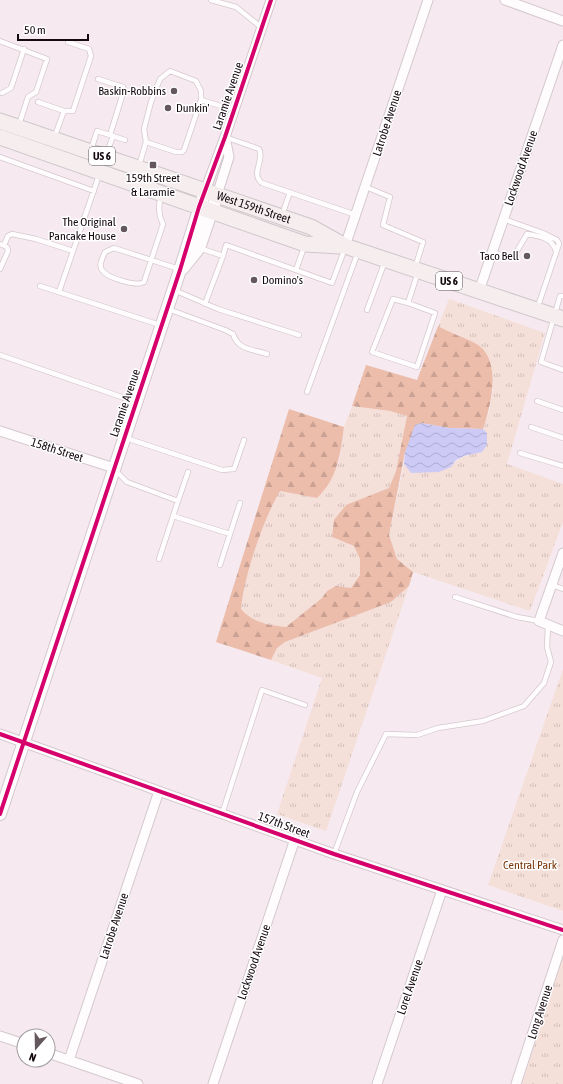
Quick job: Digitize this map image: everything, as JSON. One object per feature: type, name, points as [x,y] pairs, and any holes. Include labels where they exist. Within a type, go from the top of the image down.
[{"type":"main road","name":"West 159th Street","points":[[0,121],[311,227],[352,248],[558,318]]},
{"type":"main road","name":"West 159th Street","points":[[0,137],[305,244],[352,248]]},
{"type":"street","name":"Laramie Avenue","points":[[0,814],[180,270],[211,193],[225,137],[271,0]]},
{"type":"street","name":"Latrobe Avenue","points":[[352,248],[356,215],[428,0]]},
{"type":"street","points":[[505,0],[563,21]]},
{"type":"street","name":"Lockwood Avenue","points":[[479,291],[563,45]]},
{"type":"street","name":"Laramie Avenue","points":[[180,270],[199,248],[205,209]]},
{"type":"street","name":"158th Street","points":[[0,431],[114,468]]},
{"type":"street","points":[[563,553],[539,621],[563,631]]},
{"type":"street","name":"157th Street","points":[[0,734],[334,854],[563,930]]},
{"type":"street","name":"Latrobe Avenue","points":[[69,1060],[159,791]]},
{"type":"street","name":"Lockwood Avenue","points":[[213,1084],[295,839]]},
{"type":"street","name":"Lorel Avenue","points":[[377,1084],[442,890]]},
{"type":"street","name":"Long Avenue","points":[[516,1084],[563,940]]},
{"type":"street","points":[[0,1036],[16,1041]]},
{"type":"street","points":[[56,1056],[138,1084]]},
{"type":"lane","points":[[211,0],[236,7],[262,28]]},
{"type":"lane","points":[[0,41],[47,59],[36,92],[28,97],[18,127]]},
{"type":"lane","points":[[38,102],[64,111],[73,111],[91,56],[89,49],[68,42]]},
{"type":"lane","points":[[0,99],[1,93],[11,88],[24,49]]},
{"type":"lane","points":[[138,168],[146,142],[144,129],[151,102],[160,79],[170,71],[196,81],[201,91],[200,100],[182,152],[176,152],[146,142]]},
{"type":"lane","points":[[98,80],[123,87],[124,90],[105,157]]},
{"type":"lane","points":[[200,100],[234,110]]},
{"type":"lane","points":[[54,140],[64,111]]},
{"type":"lane","points":[[90,152],[97,131],[125,140]]},
{"type":"lane","points":[[225,137],[259,149],[261,152],[257,176],[258,180],[356,215]]},
{"type":"lane","points":[[0,157],[94,191]]},
{"type":"lane","points":[[59,292],[100,172]]},
{"type":"lane","points":[[366,187],[390,197],[382,224],[383,225],[422,240],[423,244],[408,303]]},
{"type":"lane","points":[[282,217],[290,192]]},
{"type":"lane","points":[[162,194],[158,204],[159,213],[163,224],[151,260],[142,284],[135,285],[109,276],[102,271],[101,266],[105,252],[114,248],[151,260],[180,270]]},
{"type":"lane","points":[[503,219],[552,237],[557,240],[559,244],[536,310]]},
{"type":"lane","points":[[0,269],[8,251],[2,244],[8,236],[12,234],[36,238],[73,251]]},
{"type":"lane","points":[[492,252],[507,256],[514,256],[527,234],[549,240],[554,244],[556,251]]},
{"type":"lane","points":[[296,270],[305,244]]},
{"type":"lane","points":[[206,304],[226,245],[332,283],[352,248]]},
{"type":"lane","points":[[199,248],[223,256]]},
{"type":"lane","points":[[307,392],[352,248]]},
{"type":"lane","points":[[367,310],[386,259]]},
{"type":"lane","points":[[40,286],[162,325]]},
{"type":"lane","points":[[174,290],[206,304],[300,335]]},
{"type":"lane","points":[[561,296],[558,318],[549,337],[541,362],[563,370]]},
{"type":"lane","points":[[393,299],[408,303],[435,313],[416,367],[372,352],[393,299]]},
{"type":"lane","points":[[168,309],[229,332],[233,334],[236,342],[240,346],[267,354]]},
{"type":"lane","points":[[0,355],[136,402]]},
{"type":"lane","points":[[537,401],[563,410]]},
{"type":"lane","points":[[531,427],[563,438]]},
{"type":"lane","points":[[124,437],[228,471],[234,469],[244,440]]},
{"type":"lane","points":[[520,453],[563,466]]},
{"type":"lane","points":[[114,468],[127,482],[178,501]]},
{"type":"lane","points":[[159,559],[188,472]]},
{"type":"lane","points":[[220,565],[240,503]]},
{"type":"lane","points":[[173,516],[230,534]]},
{"type":"lane","points":[[552,585],[563,589]]},
{"type":"lane","points":[[455,598],[517,617],[539,621]]},
{"type":"lane","points":[[334,854],[357,792],[386,734],[417,735],[438,728],[483,721],[524,706],[544,683],[551,662],[547,647],[548,625]]},
{"type":"lane","points":[[222,814],[262,690],[306,705]]},
{"type":"green space","points":[[449,299],[545,333],[507,464],[563,484],[563,522],[530,611],[413,572],[397,559],[389,535],[404,464],[411,473],[451,467],[461,458],[482,452],[487,433],[483,429],[489,412],[493,389],[476,343],[451,334],[438,326]]},
{"type":"green space","points":[[438,326],[475,343],[484,350],[492,371],[491,396],[483,429],[449,428],[421,423],[405,452],[389,535],[397,559],[413,572],[409,586],[391,602],[285,642],[277,648],[271,660],[216,642],[289,409],[344,427],[337,466],[330,482],[317,498],[280,491],[267,517],[255,548],[246,581],[241,609],[246,614],[261,622],[286,627],[322,598],[327,591],[336,586],[351,588],[360,575],[360,559],[354,546],[332,537],[334,520],[346,505],[389,488],[396,471],[407,416],[390,411],[352,406],[366,365],[417,380]]},
{"type":"green space","points":[[352,406],[390,411],[407,416],[396,471],[389,488],[371,496],[332,537],[354,546],[360,559],[360,575],[351,588],[336,586],[327,591],[322,598],[286,627],[267,624],[256,620],[241,609],[250,565],[267,517],[280,491],[317,498],[339,462],[344,427]]},
{"type":"green space","points":[[409,586],[326,831],[277,814],[322,678],[271,660],[277,648],[285,642],[391,602]]},
{"type":"green space","name":"Central Park","points":[[563,669],[563,911],[488,885]]},
{"type":"green space","points":[[563,957],[563,1084],[522,1084]]},
{"type":"water","points":[[421,423],[449,428],[483,429],[487,433],[487,445],[482,452],[464,456],[456,460],[451,467],[439,472],[411,473],[404,464],[405,452],[415,425]]},
{"type":"cycle path","points":[[0,814],[180,270],[199,207],[225,137],[271,0]]},
{"type":"cycle path","points":[[0,734],[334,854],[563,930]]},
{"type":"place","name":"Baskin-Robbins","points":[[174,91]]},
{"type":"place","name":"Dunkin'","points":[[168,108]]},
{"type":"place","name":"159th Street & Laramie","points":[[153,165]]},
{"type":"place","name":"The Original Pancake House","points":[[124,229]]},
{"type":"place","name":"Taco Bell","points":[[527,256]]},
{"type":"place","name":"Domino's","points":[[254,280]]}]
